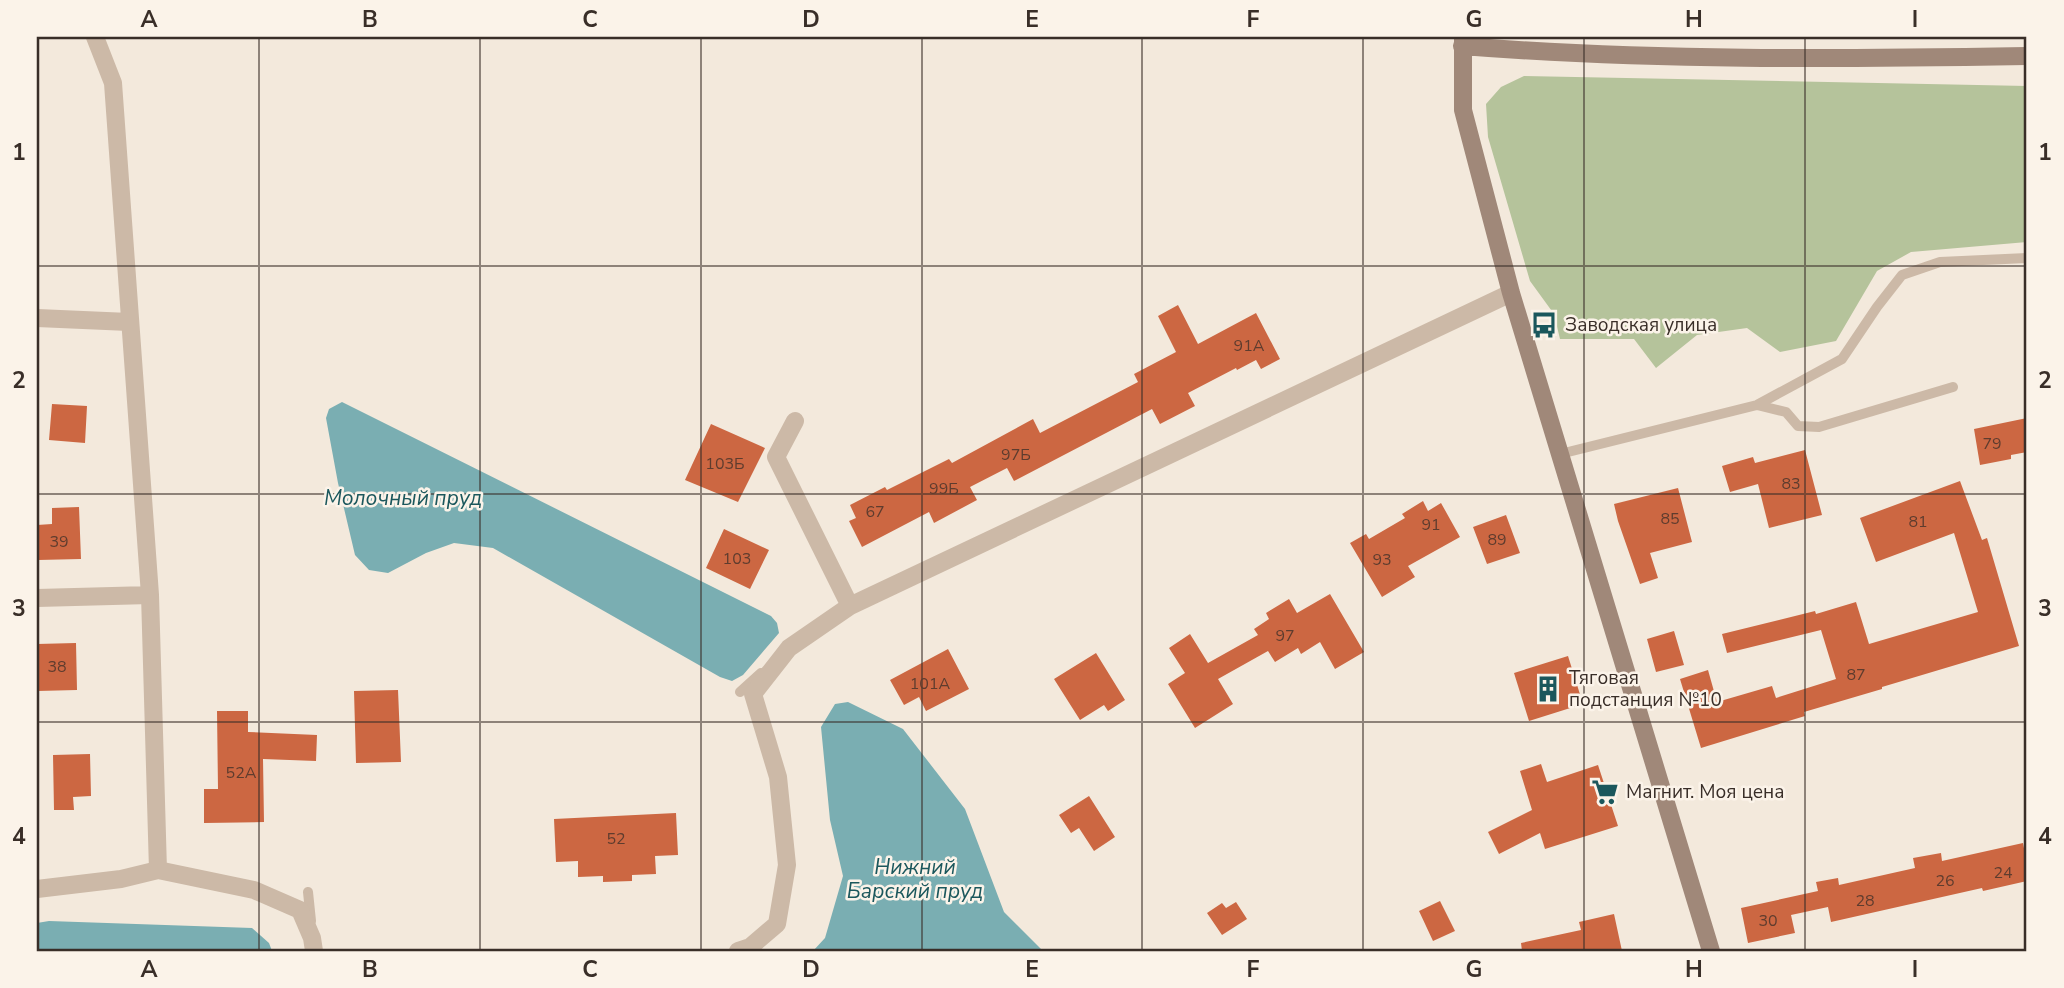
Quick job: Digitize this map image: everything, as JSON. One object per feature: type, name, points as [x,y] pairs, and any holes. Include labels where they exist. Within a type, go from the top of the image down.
[{"type":"street","points":[[95,37],[113,83],[150,595],[158,870]]},
{"type":"street","points":[[1711,951],[1510,293],[1463,110],[1463,42],[1573,54],[1847,59],[2027,56]]},
{"type":"street","points":[[738,951],[750,947],[777,924],[787,865],[778,776],[753,694],[789,648],[850,606],[1510,293]]},
{"type":"street","points":[[37,318],[130,322]]},
{"type":"street","points":[[796,421],[775,457],[850,606]]},
{"type":"street","points":[[37,598],[150,595]]},
{"type":"street","points":[[37,889],[121,879],[158,870],[254,890],[300,910],[313,945]]},
{"type":"lane","points":[[1560,454],[1757,405],[1842,359],[1902,275],[1940,262],[2027,258]]},
{"type":"lane","points":[[1757,405],[1786,412],[1798,426],[1819,427],[1953,387]]},
{"type":"lane","points":[[740,692],[789,648]]},
{"type":"lane","points":[[308,892],[313,945]]},
{"type":"green space","points":[[1524,76],[2027,86],[2027,242],[1911,252],[1877,271],[1836,341],[1780,352],[1747,328],[1697,335],[1656,368],[1634,339],[1560,339],[1554,314],[1530,281],[1488,137],[1486,104],[1501,87]]},
{"type":"water","name":"Молочный пруд","points":[[342,402],[771,616],[777,623],[779,633],[743,675],[732,681],[720,677],[493,548],[454,543],[426,553],[388,573],[369,570],[355,555],[326,418],[329,409]]},
{"type":"water","name":"Нижний Барский пруд","points":[[848,702],[903,729],[965,809],[1004,912],[1043,951],[813,951],[825,938],[843,876],[830,820],[821,727],[835,704]]},
{"type":"water","points":[[49,921],[252,928],[269,943],[272,951],[37,951],[37,923]]},
{"type":"building","points":[[1178,305],[1198,344],[1256,313],[1280,359],[1261,369],[1256,360],[1188,393],[1195,406],[1160,424],[1152,409],[1014,481],[1007,468],[970,487],[977,500],[934,523],[929,512],[862,547],[849,521],[856,518],[850,505],[949,459],[952,463],[1033,419],[1040,433],[1138,382],[1134,374],[1176,352],[1158,316]]},
{"type":"building","points":[[52,404],[87,406],[85,443],[49,440]]},
{"type":"building","points":[[2027,418],[2027,452],[2011,455],[2011,459],[1980,465],[1974,429]]},
{"type":"building","points":[[711,424],[765,448],[738,502],[685,480]]},
{"type":"building","points":[[1805,450],[1822,515],[1769,528],[1758,484],[1730,492],[1722,466],[1753,457],[1755,463]]},
{"type":"building","points":[[1960,481],[1982,540],[1987,538],[2019,646],[1804,712],[1805,716],[1701,748],[1680,679],[1708,670],[1717,702],[1772,686],[1776,698],[1836,679],[1821,630],[1727,653],[1722,634],[1815,611],[1816,614],[1856,602],[1869,644],[1978,612],[1954,533],[1876,562],[1860,518]]},
{"type":"building","points":[[1678,488],[1692,542],[1650,553],[1658,578],[1640,584],[1614,504]]},
{"type":"building","points":[[1423,501],[1428,511],[1441,503],[1460,537],[1408,566],[1415,577],[1382,597],[1350,543],[1366,534],[1369,539],[1405,518],[1402,514]]},
{"type":"building","points":[[79,507],[81,559],[38,560],[37,525],[52,524],[52,508]]},
{"type":"building","points":[[1506,515],[1520,553],[1487,564],[1473,527]]},
{"type":"building","points":[[724,529],[769,550],[750,589],[706,568]]},
{"type":"building","points":[[1330,594],[1364,652],[1335,669],[1320,642],[1301,654],[1298,648],[1275,662],[1268,651],[1218,679],[1233,704],[1195,728],[1168,684],[1185,673],[1169,648],[1190,634],[1208,663],[1258,635],[1254,629],[1269,619],[1266,613],[1289,599],[1297,613]]},
{"type":"building","points":[[1674,631],[1684,665],[1656,672],[1647,639]]},
{"type":"building","points":[[76,643],[77,690],[37,691],[37,644]]},
{"type":"building","points":[[948,649],[969,689],[926,711],[919,697],[904,705],[890,680]]},
{"type":"building","points":[[1096,653],[1125,700],[1108,711],[1104,705],[1080,720],[1054,679]]},
{"type":"building","name":"Тяговая подстанция №10","points":[[1568,656],[1583,704],[1529,721],[1514,673]]},
{"type":"building","points":[[398,690],[401,762],[356,763],[354,691]]},
{"type":"building","points":[[217,711],[248,711],[248,732],[317,735],[316,761],[263,759],[264,822],[204,823],[204,789],[218,789]]},
{"type":"building","points":[[90,754],[91,796],[73,797],[74,810],[54,810],[53,755]]},
{"type":"building","points":[[1541,764],[1547,782],[1598,765],[1618,826],[1545,849],[1540,833],[1499,854],[1488,832],[1532,810],[1520,771]]},
{"type":"building","points":[[1089,796],[1115,837],[1094,851],[1079,828],[1071,833],[1059,815]]},
{"type":"building","points":[[676,813],[678,855],[655,856],[656,874],[632,875],[632,881],[603,882],[603,876],[578,877],[578,861],[556,862],[554,819]]},
{"type":"building","points":[[2023,843],[2027,881],[1983,891],[1982,888],[1831,922],[1828,907],[1791,915],[1795,933],[1748,943],[1741,908],[1818,891],[1816,882],[1838,878],[1839,885],[1915,868],[1913,858],[1941,853],[1942,861]]},
{"type":"building","points":[[1440,901],[1455,931],[1433,941],[1419,911]]},
{"type":"building","points":[[1236,902],[1247,919],[1222,935],[1207,913],[1222,903],[1226,908]]},
{"type":"building","points":[[1614,914],[1622,951],[1522,951],[1521,943],[1581,930],[1579,922]]},
{"type":"place","name":"Заводская улица","points":[[1544,325]]},
{"type":"place","name":"Тяговая подстанция №10","points":[[1548,689]]},
{"type":"place","name":"Магнит. Моя цена","points":[[1605,792]]}]
